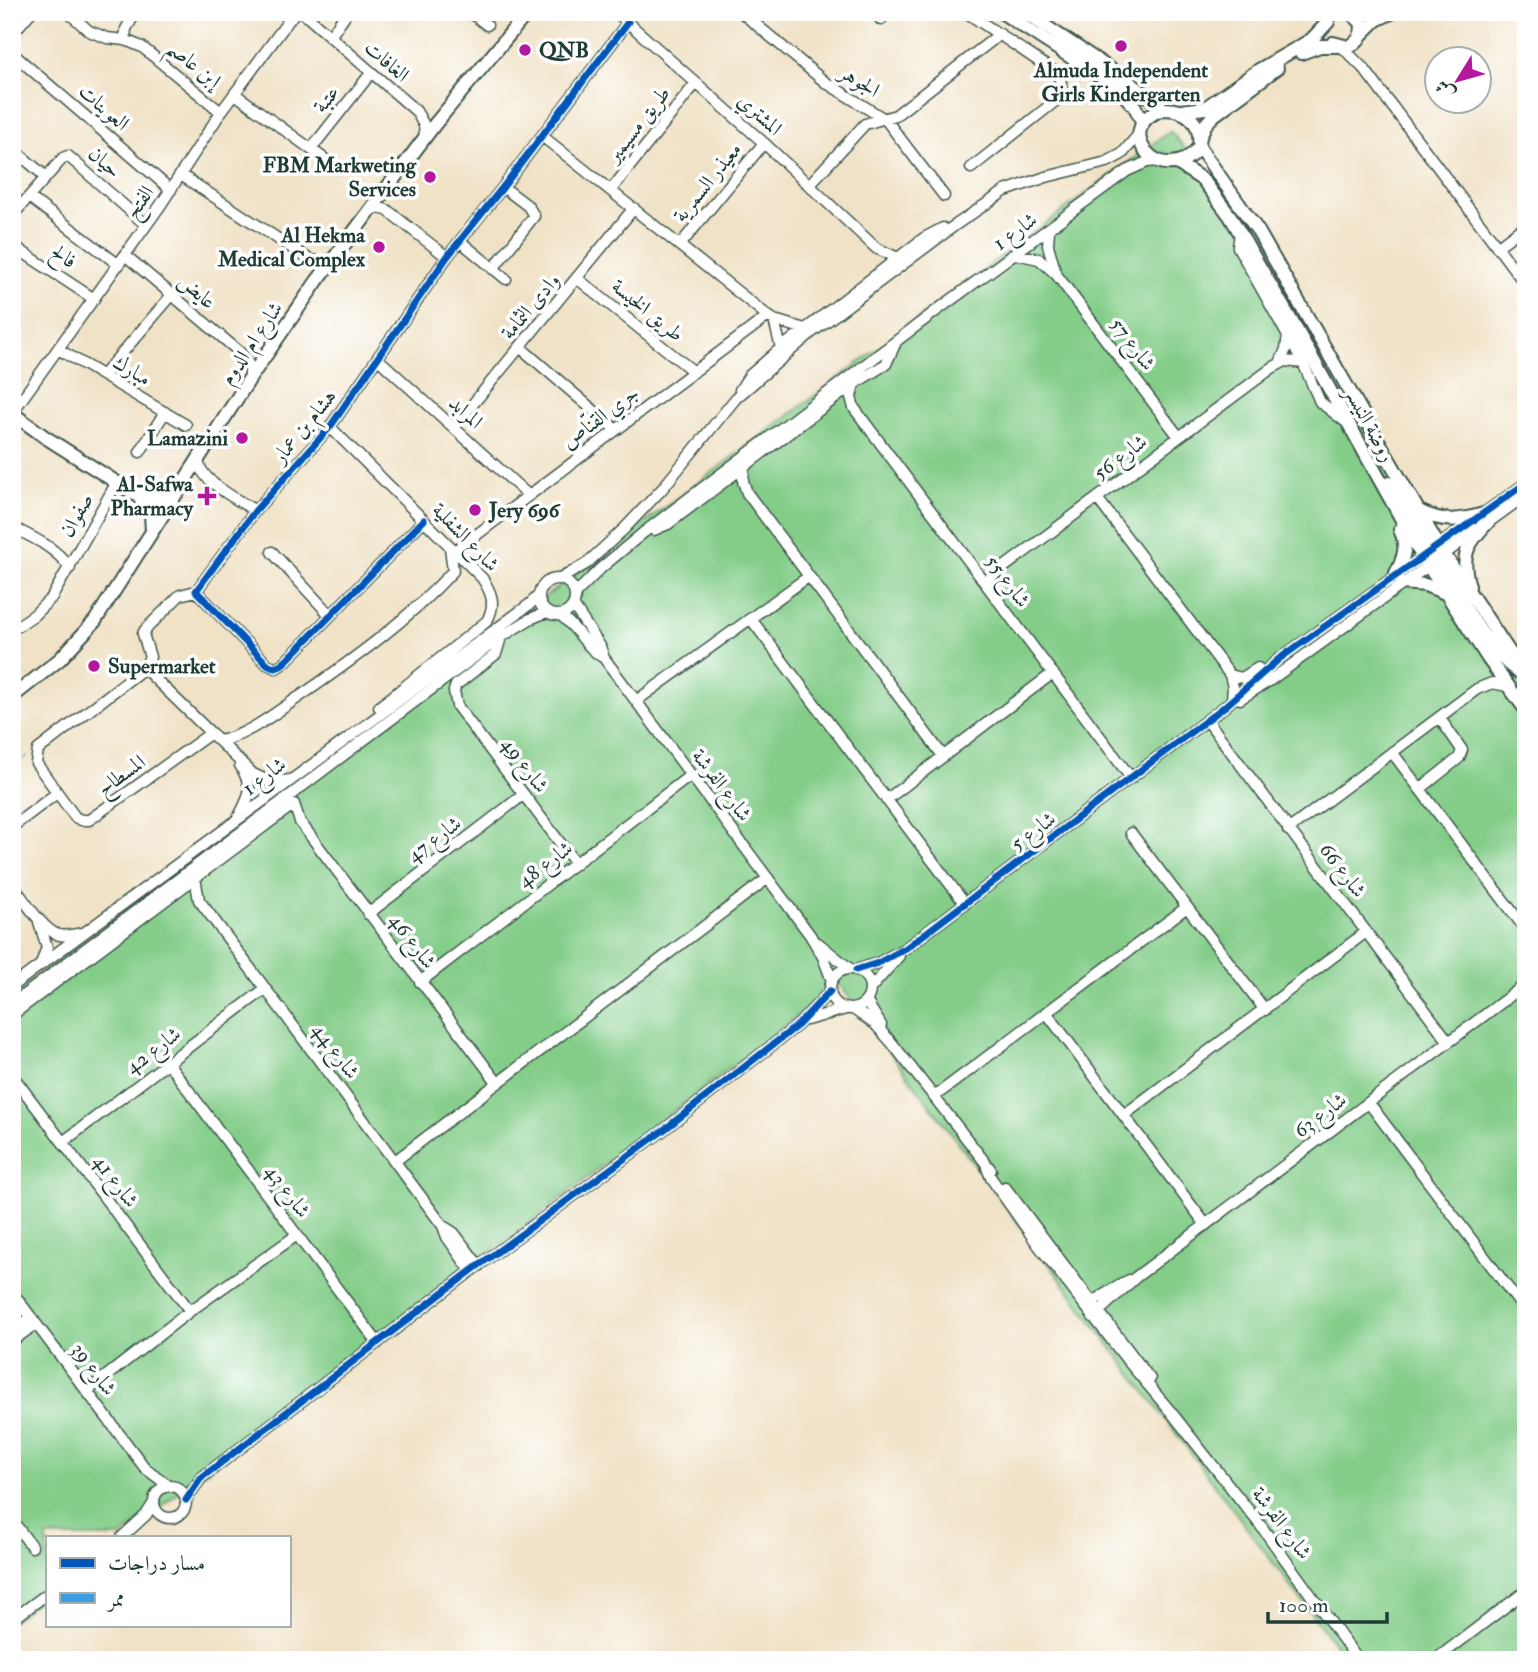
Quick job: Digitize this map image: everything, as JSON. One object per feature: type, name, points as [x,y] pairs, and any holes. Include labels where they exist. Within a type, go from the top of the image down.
[{"type":"street","points":[[12,34],[31,12]]},
{"type":"street","name":"إبن عاصم","points":[[68,12],[89,31],[125,40],[150,53],[222,112]]},
{"type":"street","points":[[125,40],[126,29],[136,12]]},
{"type":"street","name":"الفتح","points":[[12,413],[295,12]]},
{"type":"street","name":"الغافات","points":[[302,12],[416,111],[424,125],[425,136]]},
{"type":"street","points":[[330,37],[348,12]]},
{"type":"street","points":[[470,12],[487,25]]},
{"type":"street","name":"شارع ام الدوم","points":[[12,696],[60,659],[88,630],[265,355],[317,281],[425,136],[528,12]]},
{"type":"street","name":"المشتري","points":[[616,12],[764,143],[876,248],[898,258]]},
{"type":"street","name":"الجوهر","points":[[741,12],[825,82],[886,120],[944,196]]},
{"type":"street","points":[[966,12],[1058,75],[1062,83],[1058,99],[971,168]]},
{"type":"street","points":[[1001,12],[1117,87],[1135,107],[1145,152],[1160,161],[1177,163],[1186,160],[1200,142],[1206,125],[1213,116],[1272,71],[1309,49],[1354,44],[1376,20],[1393,12]]},
{"type":"street","points":[[1024,12],[1125,79],[1164,109]]},
{"type":"street","points":[[1141,129],[1156,111],[1205,108],[1252,74],[1311,40],[1339,12]]},
{"type":"street","points":[[1352,14],[1375,12]]},
{"type":"street","points":[[1352,14],[1361,22],[1360,38],[1365,70]]},
{"type":"street","name":"هشام بن عمار","points":[[195,591],[255,511],[330,428],[447,257],[628,22]]},
{"type":"street","points":[[1328,22],[1328,36],[1365,70],[1526,285]]},
{"type":"street","points":[[809,185],[865,124],[896,115],[1000,34]]},
{"type":"street","name":"العوينات","points":[[12,53],[171,190]]},
{"type":"street","name":"عتبة","points":[[311,149],[371,73]]},
{"type":"street","name":"طريق مسيمير","points":[[611,190],[696,83]]},
{"type":"street","points":[[235,94],[337,168]]},
{"type":"street","name":"الغافات","points":[[416,111],[442,115]]},
{"type":"street","points":[[1181,111],[1195,121],[1200,142]]},
{"type":"street","name":"شارع 1","points":[[560,579],[586,564],[644,509],[736,398],[810,333],[1005,191],[1119,156],[1141,129]]},
{"type":"street","points":[[542,136],[771,318],[805,329]]},
{"type":"street","name":"روضة النيسر","points":[[1200,142],[1258,231],[1419,510],[1445,594],[1526,710]]},
{"type":"street","name":"معيذر السمرية","points":[[681,245],[764,143]]},
{"type":"street","points":[[12,148],[46,177]]},
{"type":"street","name":"حيان","points":[[12,216],[63,158],[71,157],[146,225]]},
{"type":"street","name":"شارع 1","points":[[574,599],[606,564],[643,533],[896,342],[1127,171],[1147,162],[1160,161]]},
{"type":"street","name":"روضة النيسر","points":[[1177,163],[1203,180],[1240,233],[1371,463],[1433,555],[1472,600],[1526,677]]},
{"type":"street","points":[[181,175],[310,260],[321,262],[333,259]]},
{"type":"street","points":[[493,269],[534,216],[528,206],[503,187]]},
{"type":"street","points":[[29,197],[119,265]]},
{"type":"street","points":[[368,211],[378,208],[387,210],[447,257]]},
{"type":"street","name":"وادى الثمامة","points":[[454,427],[634,208]]},
{"type":"street","points":[[1497,247],[1526,225]]},
{"type":"street","name":"شارع 1","points":[[736,398],[749,376],[805,329],[935,232],[954,226]]},
{"type":"street","name":"شارع 57","points":[[1049,230],[1048,245],[1056,274]]},
{"type":"street","points":[[1240,233],[1238,247],[1303,363],[1320,402],[1347,423]]},
{"type":"street","points":[[460,241],[506,279]]},
{"type":"street","name":"فالح","points":[[12,245],[94,299]]},
{"type":"street","points":[[876,248],[880,260],[878,272]]},
{"type":"street","name":"شارع 57","points":[[1016,254],[1039,259],[1056,274],[1179,437]]},
{"type":"street","name":"عايض","points":[[125,255],[243,355]]},
{"type":"street","points":[[310,260],[316,271],[317,281]]},
{"type":"street","name":"طريق الخيسة","points":[[578,279],[694,372]]},
{"type":"street","points":[[103,375],[172,295]]},
{"type":"street","points":[[771,318],[781,348]]},
{"type":"street","name":"جري القنّاص","points":[[453,549],[771,318]]},
{"type":"street","points":[[1280,363],[1288,335]]},
{"type":"street","name":"شارع 1","points":[[643,533],[668,524],[854,384],[886,364],[896,342]]},
{"type":"street","points":[[521,348],[615,429]]},
{"type":"street","name":"مبارك","points":[[58,349],[186,425]]},
{"type":"street","points":[[243,355],[255,358],[265,355]]},
{"type":"street","points":[[243,355],[248,362],[250,378]]},
{"type":"street","name":"المرابد","points":[[377,358],[527,495]]},
{"type":"street","points":[[1280,363],[1303,363]]},
{"type":"street","name":"شارع 56","points":[[984,582],[1280,363]]},
{"type":"street","points":[[854,384],[851,397],[854,408]]},
{"type":"street","points":[[832,401],[844,402],[854,408]]},
{"type":"street","name":"شارع 55","points":[[854,408],[1131,778]]},
{"type":"street","points":[[140,452],[165,412]]},
{"type":"street","points":[[12,413],[138,496],[151,513],[152,532]]},
{"type":"street","name":"شارع الشفلية","points":[[324,755],[335,741],[487,621],[493,604],[491,592],[482,578],[330,428]]},
{"type":"street","points":[[198,460],[200,470],[206,478],[255,511]]},
{"type":"street","points":[[1228,704],[1272,679],[1399,578],[1406,543],[1374,482],[1371,463]]},
{"type":"street","points":[[744,468],[743,481],[747,493],[943,756]]},
{"type":"street","name":"صفوان","points":[[12,630],[45,605],[117,482]]},
{"type":"street","points":[[725,482],[747,493]]},
{"type":"street","points":[[1472,600],[1465,573],[1465,556],[1471,541],[1486,518],[1526,483]]},
{"type":"street","points":[[138,496],[160,498],[178,491]]},
{"type":"street","points":[[1228,704],[1279,659],[1486,518],[1526,495]]},
{"type":"street","points":[[1097,498],[1230,675],[1233,687],[1228,704]]},
{"type":"street","points":[[1419,510],[1433,518],[1452,522],[1486,518]]},
{"type":"street","points":[[293,780],[263,780],[234,756],[144,668],[150,657],[145,630],[180,595],[195,591],[267,664],[276,668],[285,662],[424,520]]},
{"type":"street","name":"صفوان","points":[[12,527],[47,545],[69,568]]},
{"type":"street","points":[[220,741],[237,737],[251,729],[330,676],[396,626],[453,571],[453,549]]},
{"type":"street","points":[[272,552],[330,615]]},
{"type":"street","points":[[1433,555],[1499,655],[1526,677]]},
{"type":"street","points":[[636,701],[808,577]]},
{"type":"street","points":[[1399,578],[1445,594]]},
{"type":"street","points":[[560,579],[570,584],[574,599],[570,610],[560,615],[542,608],[538,596],[545,583],[560,579]]},
{"type":"street","name":"شارع 1","points":[[12,986],[538,596]]},
{"type":"street","name":"شارع الفرشة","points":[[574,599],[604,658],[810,935],[823,957],[831,986]]},
{"type":"street","name":"شارع 1","points":[[12,1004],[500,637],[530,618],[547,612]]},
{"type":"street","name":"شارع الفرشة","points":[[560,615],[594,652],[604,658]]},
{"type":"street","points":[[751,619],[965,904]]},
{"type":"street","name":"شارع 1","points":[[456,685],[496,654],[500,637]]},
{"type":"street","points":[[1230,675],[1247,677],[1268,661],[1279,659]]},
{"type":"street","points":[[1477,689],[1487,676],[1489,660]]},
{"type":"street","name":"المسطاح","points":[[144,668],[38,750],[36,763],[75,817],[89,820],[211,733]]},
{"type":"street","points":[[886,800],[1053,673]]},
{"type":"street","points":[[1288,830],[1477,689],[1492,682],[1507,686]]},
{"type":"street","name":"شارع 49","points":[[456,685],[455,701],[460,711],[576,864]]},
{"type":"street","name":"شارع 5","points":[[853,970],[878,963],[906,948],[1228,704]]},
{"type":"street","points":[[1420,789],[1459,758],[1462,750],[1439,717]]},
{"type":"street","name":"شارع 66","points":[[1207,720],[1449,1042]]},
{"type":"street","points":[[1392,752],[1526,930]]},
{"type":"street","points":[[234,756],[250,785],[250,795],[236,822]]},
{"type":"street","name":"شارع 48","points":[[420,982],[691,775]]},
{"type":"street","points":[[12,827],[57,793]]},
{"type":"street","name":"شارع 47","points":[[368,914],[523,795]]},
{"type":"street","name":"شارع 1","points":[[12,1015],[294,804]]},
{"type":"street","name":"شارع 46","points":[[294,804],[300,822],[497,1082]]},
{"type":"street","name":"شارع 46","points":[[282,813],[300,822]]},
{"type":"street","points":[[1131,833],[1265,1010]]},
{"type":"street","name":"شارع 44","points":[[195,878],[199,900],[443,1226],[447,1237],[475,1268]]},
{"type":"street","points":[[395,1161],[768,878]]},
{"type":"street","points":[[12,884],[55,934],[69,936],[86,932]]},
{"type":"street","name":"شارع 44","points":[[179,890],[199,900]]},
{"type":"street","points":[[935,1096],[1187,907]]},
{"type":"street","points":[[36,915],[47,947],[41,965]]},
{"type":"street","points":[[1124,1115],[1366,932]]},
{"type":"street","name":"شارع الفرشة","points":[[810,935],[853,970]]},
{"type":"street","name":"شارع 5","points":[[870,989],[906,948]]},
{"type":"street","points":[[126,1534],[143,1523],[179,1516],[201,1478],[475,1268],[665,1129],[797,1025],[831,986],[839,972],[853,970],[866,977],[870,989],[866,1001],[849,1009],[821,1014],[797,1025]]},
{"type":"street","name":"شارع 63","points":[[1096,1314],[1136,1277],[1526,984]]},
{"type":"street","points":[[831,986],[835,1003],[849,1009]]},
{"type":"street","name":"شارع 42","points":[[63,1142],[265,989]]},
{"type":"street","name":"شارع الفرشة","points":[[866,1001],[892,1043]]},
{"type":"street","name":"شارع الفرشة","points":[[849,1009],[874,1024],[935,1096],[1039,1246],[1089,1304],[1135,1371],[1261,1526],[1358,1660]]},
{"type":"street","points":[[1046,1012],[1206,1225]]},
{"type":"street","name":"شارع 43","points":[[168,1063],[377,1343]]},
{"type":"street","name":"شارع 41","points":[[12,1075],[190,1311]]},
{"type":"street","points":[[1369,1102],[1526,1312]]},
{"type":"street","points":[[87,1391],[190,1311],[296,1235]]},
{"type":"street","name":"شارع 63","points":[[1089,1304],[1136,1277]]},
{"type":"street","name":"شارع 39","points":[[12,1292],[145,1468],[171,1486]]},
{"type":"street","points":[[12,1333],[33,1320]]},
{"type":"street","points":[[12,1341],[33,1320]]},
{"type":"street","name":"شارع 39","points":[[145,1468],[154,1499]]},
{"type":"street","points":[[126,1534],[146,1516],[160,1489],[201,1478]]},
{"type":"street","points":[[171,1486],[180,1490],[186,1500]]},
{"type":"street","points":[[154,1499],[156,1511],[163,1517]]},
{"type":"street","points":[[12,1520],[32,1547]]},
{"type":"street","points":[[1435,1660],[1526,1591]]},
{"type":"street","points":[[12,1620],[46,1595]]},
{"type":"green space","points":[[1170,131],[1215,183],[1271,270],[1369,440],[1501,659],[1526,691],[1526,1660],[1346,1660],[839,984],[122,1536],[46,1536],[46,1595],[12,1621],[12,994]]},
{"type":"marked path","points":[[12,746],[22,758]]},
{"type":"cycle path","points":[[424,520],[285,662],[276,668],[267,664],[196,591],[255,511],[330,427],[447,257],[628,22]]},
{"type":"cycle path","points":[[856,970],[878,963],[906,948],[1224,707],[1279,659],[1526,483]]},
{"type":"cycle path","points":[[186,1500],[201,1478],[471,1271],[665,1129],[798,1025],[830,991]]},
{"type":"place","name":"Almuda Independent Girls Kindergarten","points":[[1121,46]]},
{"type":"place","name":"QNB","points":[[525,50]]},
{"type":"place","name":"FBM Markweting Services","points":[[430,177]]},
{"type":"place","name":"Al Hekma Medical Complex","points":[[379,247]]},
{"type":"place","name":"Lamazini","points":[[242,438]]},
{"type":"place","name":"Al-Safwa Pharmacy","points":[[207,496]]},
{"type":"place","name":"Jery 696","points":[[475,510]]},
{"type":"place","name":"Supermarket","points":[[94,666]]}]
